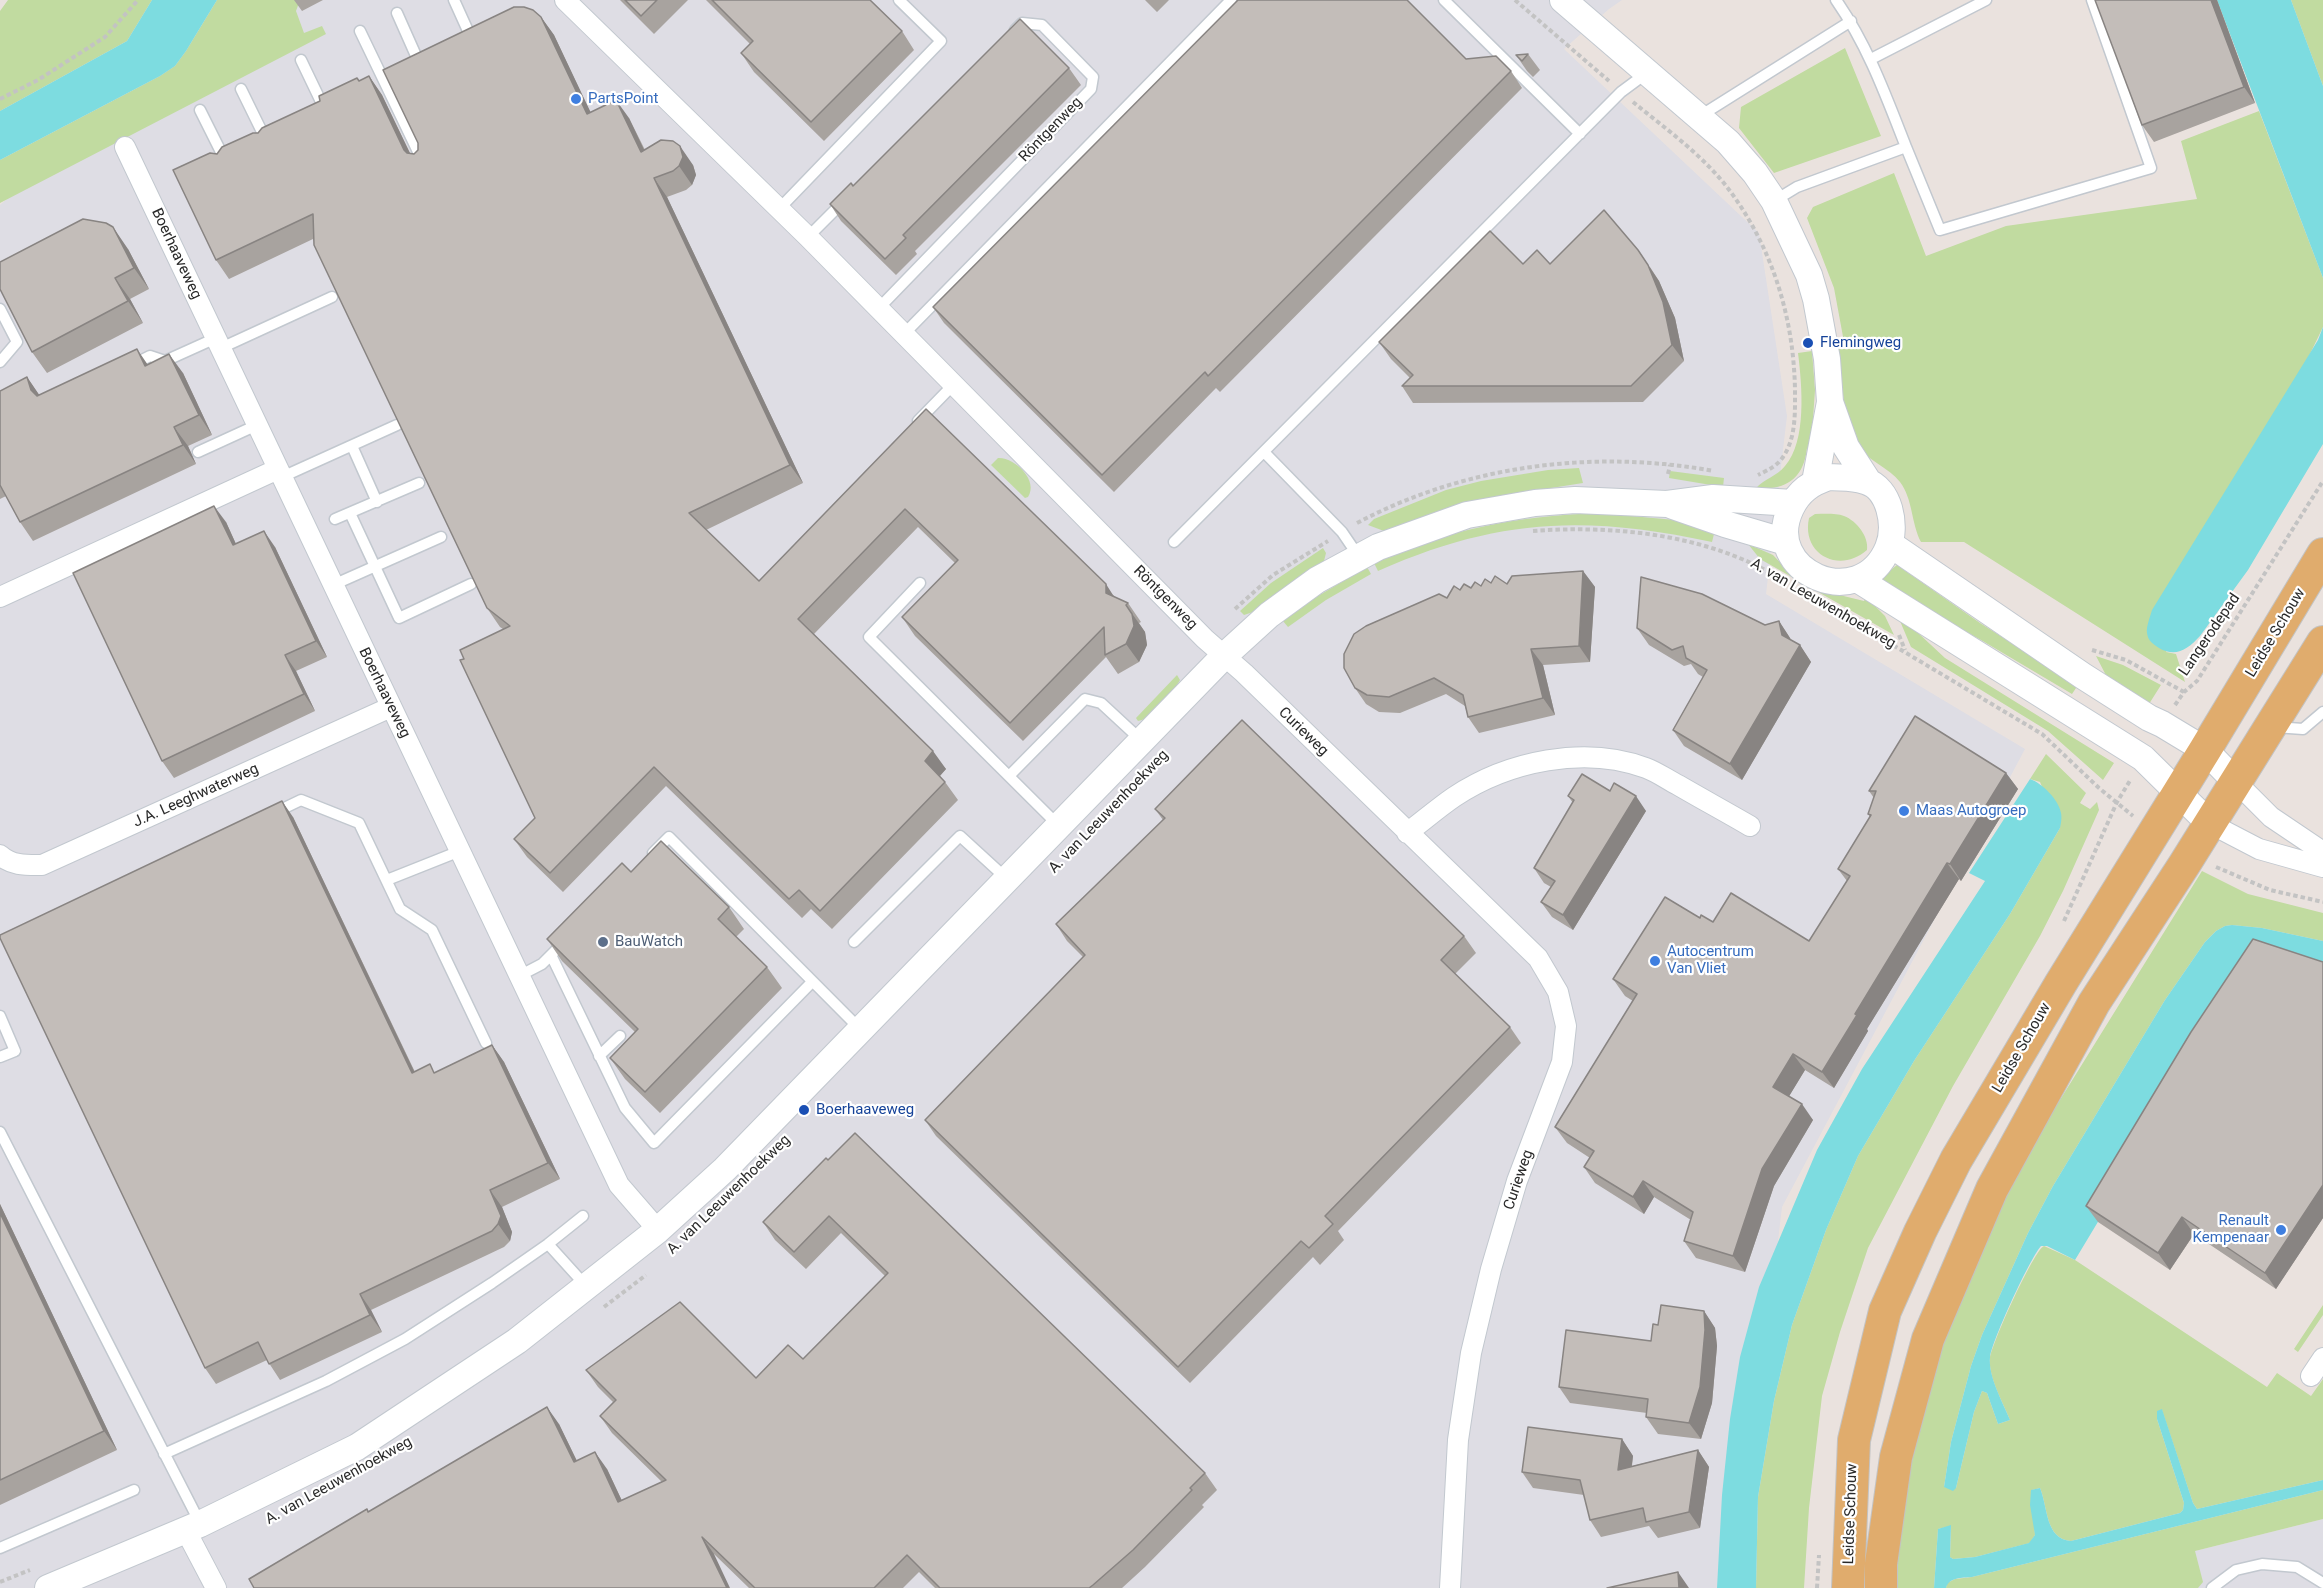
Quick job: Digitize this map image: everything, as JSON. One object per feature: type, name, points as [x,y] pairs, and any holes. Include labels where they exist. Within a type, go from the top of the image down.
[{"type":"main road","name":"Leidse Schouw","points":[[1848,1588],[1854,1440],[1885,1311],[1920,1232],[1956,1160],[2061,983],[2323,554]]},
{"type":"main road","points":[[1881,1588],[1881,1564],[1896,1458],[1928,1339],[1992,1189],[2094,1003],[2192,853],[2323,642]]},
{"type":"street","name":"Röntgenweg","points":[[564,0],[808,237],[1224,656]]},
{"type":"street","points":[[1572,4],[1728,142],[1774,201],[1795,242],[1816,299],[1827,358],[1830,402],[1815,482]]},
{"type":"street","name":"Boerhaaveweg","points":[[125,147],[619,1185],[658,1230]]},
{"type":"street","points":[[1830,402],[1846,447],[1868,481],[1881,493],[1890,508],[1892,526],[1890,544],[1877,565],[1857,579],[1842,582],[1827,581],[1813,576],[1796,561],[1786,542],[1787,515],[1793,503],[1806,488],[1829,477],[1868,481]]},
{"type":"street","points":[[2,591],[280,473]]},
{"type":"street","name":"A. van Leeuwenhoekweg","points":[[41,1578],[193,1527],[357,1447],[517,1341],[587,1287],[658,1230],[725,1168],[1224,656],[1279,608],[1317,580],[1378,547],[1467,515],[1499,508],[1575,500],[1667,504],[1713,498],[1793,503]]},
{"type":"street","name":"A. van Leeuwenhoekweg","points":[[1667,504],[1786,542]]},
{"type":"street","points":[[1890,544],[2083,676],[2205,750],[2271,817],[2323,852]]},
{"type":"street","points":[[1857,579],[2143,758],[2209,823],[2259,849],[2323,867]]},
{"type":"street","name":"Curieweg","points":[[1224,656],[1538,958],[1558,992],[1566,1026],[1562,1062],[1517,1181],[1491,1269],[1471,1353],[1458,1440],[1449,1588]]},
{"type":"street","name":"J.A. Leeghwaterweg","points":[[0,855],[5,860],[22,865],[42,866],[391,707]]},
{"type":"street","points":[[1407,833],[1455,796],[1481,782],[1540,762],[1573,757],[1610,758],[1647,768],[1750,826]]},
{"type":"street","points":[[2311,1376],[2323,1358]]},
{"type":"street","points":[[193,1527],[216,1588]]},
{"type":"lane","points":[[454,0],[473,43]]},
{"type":"lane","points":[[779,209],[941,41],[899,0]]},
{"type":"lane","points":[[904,334],[1231,0]]},
{"type":"lane","points":[[1444,0],[1580,134]]},
{"type":"lane","points":[[1836,0],[1851,21],[1871,59],[1940,230],[2151,168],[2092,0]]},
{"type":"lane","points":[[1871,59],[1986,0]]},
{"type":"lane","points":[[397,13],[421,68]]},
{"type":"lane","points":[[1700,116],[1851,21]]},
{"type":"lane","name":"Röntgenweg","points":[[879,308],[1091,89],[1093,77],[1042,25],[1022,23],[1005,40]]},
{"type":"lane","points":[[360,31],[424,165]]},
{"type":"lane","points":[[301,60],[325,111]]},
{"type":"lane","points":[[1174,542],[1622,92],[1648,72]]},
{"type":"lane","points":[[241,89],[268,144]]},
{"type":"lane","points":[[200,110],[227,165]]},
{"type":"lane","points":[[1774,201],[1797,187],[1906,147]]},
{"type":"lane","points":[[808,237],[849,196]]},
{"type":"lane","points":[[120,371],[150,356],[165,361],[218,343],[332,297]]},
{"type":"lane","points":[[0,309],[17,342],[0,362]]},
{"type":"lane","points":[[913,427],[954,384]]},
{"type":"lane","points":[[198,452],[257,425]]},
{"type":"lane","points":[[280,473],[352,446],[397,425]]},
{"type":"lane","points":[[352,446],[377,502]]},
{"type":"lane","points":[[1264,452],[1342,532],[1359,557]]},
{"type":"lane","points":[[336,519],[419,483]]},
{"type":"lane","points":[[350,513],[399,618],[471,585]]},
{"type":"lane","points":[[333,585],[441,537]]},
{"type":"lane","points":[[920,583],[868,637],[1059,826]]},
{"type":"lane","points":[[1009,776],[1084,699],[1101,703],[1141,741]]},
{"type":"lane","points":[[2271,726],[2303,729],[2323,712]]},
{"type":"lane","points":[[259,820],[301,800],[359,823],[400,909],[432,930],[486,1043]]},
{"type":"lane","points":[[854,942],[960,836],[1007,879]]},
{"type":"lane","points":[[644,862],[669,837],[860,1029]]},
{"type":"lane","points":[[387,880],[460,851]]},
{"type":"lane","points":[[519,976],[542,964],[576,930]]},
{"type":"lane","points":[[551,955],[625,1108],[654,1143],[812,982]]},
{"type":"lane","points":[[0,1016],[15,1051],[0,1057]]},
{"type":"lane","points":[[599,1056],[620,1036]]},
{"type":"lane","points":[[0,1132],[164,1454],[193,1527]]},
{"type":"lane","points":[[164,1454],[326,1381],[405,1339],[548,1244],[583,1216]]},
{"type":"lane","points":[[548,1244],[587,1287]]},
{"type":"lane","points":[[0,1548],[135,1490]]},
{"type":"lane","points":[[2212,1588],[2236,1570],[2262,1564],[2297,1567],[2323,1583]]},
{"type":"path","points":[[0,99],[38,80],[105,37],[138,0]]},
{"type":"path","points":[[1515,0],[1714,172],[1731,192],[1757,234],[1781,293],[1789,326],[1795,376],[1794,429],[1783,457],[1775,466],[1751,478]]},
{"type":"path","points":[[1583,463],[1585,474]]},
{"type":"path","points":[[1668,474],[1670,465]]},
{"type":"path","name":"Langerodepad","points":[[2162,724],[2184,692],[2197,681],[2323,481]]},
{"type":"path","name":"A. van Leeuwenhoekweg","points":[[1528,531],[1587,529],[1631,532],[1676,539],[1740,557],[1785,581]]},
{"type":"path","name":"A. van Leeuwenhoekweg","points":[[1825,604],[2042,734],[2098,788],[2117,802],[2143,758]]},
{"type":"path","points":[[2091,650],[2126,660],[2184,692]]},
{"type":"path","points":[[2192,853],[2219,869],[2270,890],[2323,902]]},
{"type":"path","points":[[598,1312],[651,1270]]},
{"type":"path","points":[[0,1582],[41,1578]]},
{"type":"shaded area","points":[[235,0],[1622,0],[1564,49],[1759,233],[1787,416],[1766,594],[2025,749],[1782,1207],[1737,1588],[0,1588],[0,205],[224,15]]},
{"type":"shaded area","points":[[2323,1519],[2323,1588],[2042,1588],[2195,1551]]},
{"type":"green space","points":[[8,0],[152,0],[127,41],[0,111],[0,11]]},
{"type":"green space","points":[[217,0],[300,0],[296,11],[304,33],[322,26],[326,34],[0,203],[0,160],[175,66]]},
{"type":"green space","points":[[2291,0],[2323,0],[2323,86]]},
{"type":"green space","points":[[1845,48],[1881,136],[1774,173],[1739,128],[1741,107]]},
{"type":"green space","points":[[2259,111],[2323,278],[2323,327],[2166,652],[2176,654],[2185,682],[1964,542],[1921,542],[1907,496],[1900,482],[1858,447],[1849,427],[1838,343],[1844,342],[1834,288],[1807,218],[1813,207],[1894,173],[1926,256],[2006,226],[2197,199],[2181,141]]},
{"type":"green space","points":[[1812,351],[1815,390],[1811,448],[1807,448],[1802,467],[1792,480],[1776,487],[1756,488],[1782,469],[1792,455],[1800,428],[1801,412],[1798,353]]},
{"type":"green space","points":[[998,458],[1011,461],[1024,471],[1030,484],[1031,491],[1028,497],[1025,498],[991,465]]},
{"type":"green space","points":[[1579,468],[1583,483],[1481,499],[1384,531],[1368,525],[1374,519],[1446,490],[1481,481],[1548,470]]},
{"type":"green space","points":[[1670,471],[1724,478],[1723,487],[1669,478]]},
{"type":"green space","points":[[1598,513],[1675,520],[1715,530],[1712,542],[1623,528],[1582,525],[1542,526],[1503,531],[1463,540],[1422,553],[1378,571],[1374,563],[1430,541],[1483,526],[1510,521]]},
{"type":"green space","points":[[1815,514],[1837,514],[1849,518],[1864,535],[1867,550],[1856,557],[1845,560],[1825,557],[1811,542],[1808,531],[1809,518]]},
{"type":"green space","points":[[1748,544],[1773,555],[1794,577],[1810,587],[1760,559]]},
{"type":"green space","points":[[1323,548],[1326,553],[1324,561],[1316,568],[1253,612],[1244,615],[1240,611],[1271,583]]},
{"type":"green space","points":[[1897,565],[1980,623],[2078,685],[2072,694],[1879,583],[1878,580]]},
{"type":"green space","points":[[1367,567],[1371,574],[1326,600],[1288,627],[1283,621],[1318,596]]},
{"type":"green space","points":[[1811,588],[1864,601],[1866,597],[1885,616],[1894,635]]},
{"type":"green space","points":[[1901,617],[1945,658],[2114,763],[2103,780],[2048,731],[1911,647],[1900,621]]},
{"type":"green space","points":[[2096,656],[2123,665],[2161,685],[2149,704],[2110,683]]},
{"type":"green space","points":[[1177,675],[1180,680],[1162,705],[1150,716],[1138,721],[1136,718]]},
{"type":"green space","points":[[2046,754],[2086,793],[2080,803],[2090,809],[2097,802],[2099,810],[2040,936],[1953,1086],[1868,1248],[1840,1332],[1822,1396],[1809,1508],[1804,1588],[1756,1588],[1758,1497],[1774,1401],[1792,1325],[1826,1230],[1858,1156],[1914,1061],[2010,914],[2060,828],[2040,782],[2030,779]]},
{"type":"green space","points":[[2202,871],[2248,894],[2323,913],[2323,941],[2262,928],[2232,925],[2216,931],[2205,942],[2165,1000],[2053,1186],[2028,1233],[1982,1335],[1971,1366],[1951,1442],[1944,1487],[1956,1488],[1974,1412],[1982,1391],[1987,1393],[1998,1424],[2010,1420],[1991,1373],[1990,1358],[2014,1298],[2032,1263],[2044,1246],[2075,1260],[2267,1387],[2277,1373],[2311,1396],[2323,1379],[2323,1480],[2197,1509],[2162,1410],[2157,1419],[2184,1503],[2180,1513],[2071,1541],[2056,1535],[2049,1521],[2040,1488],[2032,1490],[2035,1535],[2030,1543],[1975,1557],[1953,1559],[1950,1557],[1951,1526],[1938,1529],[1934,1588],[1895,1588],[1896,1558],[1907,1475],[1937,1355],[1996,1216],[2050,1116]]},
{"type":"green space","points":[[2323,1305],[2323,1315],[2298,1352],[2294,1349]]},
{"type":"green space","points":[[2323,1490],[2323,1519],[2195,1551],[2203,1582],[2198,1588],[1946,1588],[1947,1583],[1955,1579],[1972,1577]]},
{"type":"water","points":[[152,0],[217,0],[175,66],[0,160],[0,111],[127,41]]},
{"type":"water","points":[[2217,0],[2291,0],[2323,86],[2323,278]]},
{"type":"water","points":[[2323,327],[2323,444],[2248,570],[2200,636],[2181,651],[2165,651],[2153,644],[2147,633],[2152,610],[2318,340]]},
{"type":"water","points":[[2030,779],[2045,788],[2057,803],[2061,815],[2060,828],[2010,914],[1914,1061],[1858,1156],[1826,1230],[1792,1325],[1774,1401],[1758,1497],[1756,1588],[1717,1588],[1722,1495],[1730,1419],[1740,1357],[1759,1287],[1817,1150],[1862,1069],[1985,881],[1969,873]]},
{"type":"water","points":[[2232,925],[2262,928],[2323,941],[2323,975],[2202,1049],[2075,1260],[2047,1246],[2041,1246],[2035,1254],[2012,1300],[1990,1357],[1991,1373],[2010,1420],[1998,1424],[1987,1393],[1982,1391],[1974,1412],[1956,1488],[1953,1491],[1944,1487],[1951,1442],[1971,1366],[1982,1335],[2028,1233],[2053,1186],[2165,1000],[2205,942],[2216,931]]},
{"type":"water","points":[[2162,1409],[2197,1509],[2323,1480],[2323,1490],[1972,1577],[1956,1579],[1946,1588],[1934,1588],[1938,1529],[1951,1525],[1950,1557],[1953,1559],[1975,1557],[2029,1543],[2035,1535],[2030,1505],[2031,1490],[2040,1488],[2049,1521],[2056,1535],[2071,1541],[2180,1513],[2184,1503],[2157,1419],[2157,1411]]},
{"type":"building","points":[[625,0],[657,0],[641,16]]},
{"type":"building","points":[[712,0],[870,0],[902,31],[811,122],[741,53],[753,41]]},
{"type":"building","points":[[1238,0],[1407,0],[1466,59],[1496,56],[1511,71],[1208,376],[1205,372],[1102,475],[933,307]]},
{"type":"building","points":[[2095,0],[2211,0],[2244,87],[2142,125]]},
{"type":"building","points":[[514,7],[533,10],[541,17],[587,114],[616,100],[641,152],[661,140],[673,141],[680,146],[683,157],[679,166],[673,171],[654,178],[790,465],[689,513],[759,581],[926,409],[1106,584],[1106,593],[1128,603],[1126,605],[1132,614],[1134,626],[1126,644],[1105,655],[1104,627],[1010,723],[902,617],[958,560],[905,509],[798,619],[933,751],[925,761],[945,782],[820,911],[799,890],[789,899],[654,767],[550,873],[514,839],[535,818],[460,660],[464,659],[460,650],[510,626],[487,608],[314,245],[313,214],[216,260],[173,170],[210,153],[217,154],[222,147],[253,133],[258,133],[262,128],[320,101],[319,96],[357,78],[359,81],[369,76],[404,150],[414,154],[418,150],[418,143],[383,70]]},
{"type":"building","points":[[1020,19],[1069,68],[903,235],[906,238],[885,259],[830,204],[851,183],[853,186]]},
{"type":"building","points":[[1528,54],[1522,61],[1516,55]]},
{"type":"building","points":[[1604,210],[1648,265],[1663,302],[1672,345],[1631,386],[1402,386],[1413,375],[1379,342],[1490,231],[1523,264],[1537,250],[1550,264]]},
{"type":"building","points":[[83,219],[106,223],[113,227],[134,268],[115,278],[128,301],[32,352],[0,289],[0,262]]},
{"type":"building","points":[[137,349],[145,366],[169,354],[199,415],[174,427],[183,445],[20,522],[0,485],[0,391],[27,377],[31,390],[37,396]]},
{"type":"building","points":[[214,506],[233,545],[264,531],[316,641],[285,655],[304,694],[162,761],[73,573]]},
{"type":"building","points":[[1583,571],[1579,646],[1531,649],[1543,698],[1468,717],[1463,695],[1434,678],[1389,697],[1367,695],[1355,688],[1344,668],[1344,654],[1354,634],[1366,626],[1439,594],[1447,598],[1454,586],[1460,590],[1464,584],[1471,588],[1475,582],[1481,586],[1485,579],[1491,583],[1495,576],[1507,584],[1512,576]]},
{"type":"building","points":[[1641,577],[1702,594],[1765,625],[1779,621],[1782,635],[1800,645],[1730,764],[1673,730],[1707,670],[1686,658],[1683,646],[1672,650],[1637,628]]},
{"type":"building","points":[[1915,716],[2006,773],[1950,864],[1947,863],[1822,1072],[1793,1054],[1773,1087],[1802,1104],[1762,1169],[1733,1256],[1684,1241],[1693,1212],[1643,1181],[1633,1197],[1584,1167],[1594,1151],[1555,1127],[1637,994],[1613,979],[1665,897],[1700,918],[1701,915],[1713,922],[1731,893],[1809,941],[1850,876],[1838,869],[1871,815],[1868,814],[1876,791],[1869,791]]},
{"type":"building","points":[[1242,720],[1464,936],[1441,960],[1510,1027],[1325,1216],[1333,1224],[1309,1248],[1301,1241],[1178,1367],[925,1120],[1085,955],[1056,924],[1165,818],[1155,809]]},
{"type":"building","points":[[1582,774],[1610,791],[1614,783],[1636,796],[1563,915],[1541,902],[1555,881],[1534,868],[1574,800],[1568,796]]},
{"type":"building","points":[[282,801],[412,1073],[430,1064],[434,1073],[492,1045],[548,1163],[490,1190],[501,1216],[492,1231],[360,1294],[370,1315],[269,1364],[258,1342],[205,1368],[0,935]]},
{"type":"building","points":[[661,841],[729,907],[718,919],[767,967],[645,1092],[610,1058],[638,1029],[547,939],[622,863],[631,872]]},
{"type":"building","points":[[2253,939],[2323,962],[2323,1185],[2265,1273],[2182,1217],[2158,1253],[2086,1206],[2191,1032]]},
{"type":"building","points":[[855,1133],[1205,1473],[1190,1488],[1192,1490],[1133,1550],[1093,1585],[1089,1588],[940,1588],[907,1555],[874,1588],[755,1588],[702,1537],[727,1588],[254,1588],[249,1579],[547,1407],[574,1462],[595,1452],[618,1502],[666,1480],[600,1416],[616,1400],[586,1370],[680,1302],[756,1378],[788,1345],[803,1359],[888,1273],[829,1216],[794,1252],[763,1222],[826,1158],[828,1160]]},
{"type":"building","points":[[0,1213],[104,1431],[0,1480]]},
{"type":"building","points":[[1661,1305],[1704,1311],[1705,1330],[1700,1387],[1689,1423],[1646,1417],[1648,1399],[1559,1387],[1566,1330],[1651,1341],[1653,1324],[1658,1325]]},
{"type":"building","points":[[1528,1427],[1622,1439],[1618,1470],[1698,1450],[1689,1512],[1646,1522],[1643,1508],[1590,1520],[1580,1480],[1522,1472]]},
{"type":"building","points":[[1678,1572],[1679,1588],[1607,1588]]},
{"type":"place","name":"PartsPoint","points":[[576,99]]},
{"type":"place","name":"Flemingweg","points":[[1808,343]]},
{"type":"place","name":"Maas Autogroep","points":[[1904,811]]},
{"type":"place","name":"BauWatch","points":[[603,942]]},
{"type":"place","name":"Autocentrum Van Vliet","points":[[1655,961]]},
{"type":"place","name":"Boerhaaveweg","points":[[804,1110]]},
{"type":"place","name":"Renault Kempenaar","points":[[2281,1230]]}]
